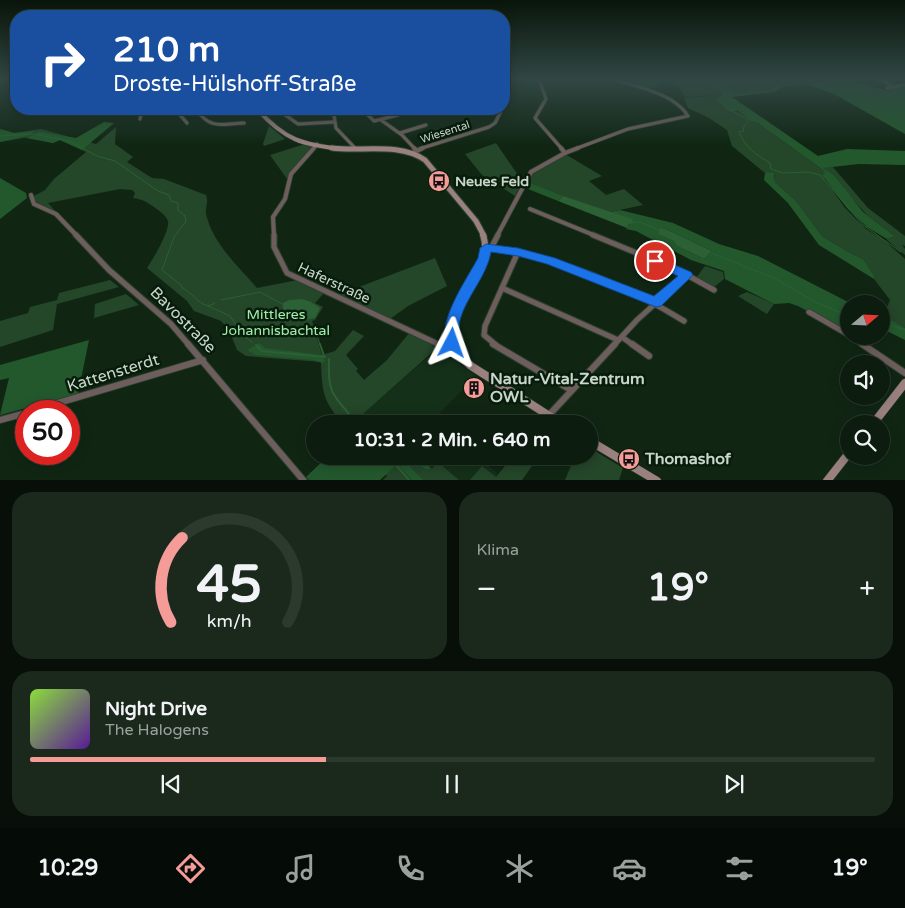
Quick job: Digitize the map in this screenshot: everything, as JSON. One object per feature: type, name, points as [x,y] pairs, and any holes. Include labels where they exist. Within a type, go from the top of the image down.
[{"type":"main road","points":[[264,115],[290,138],[348,149],[415,152],[427,162],[476,222],[488,248],[455,314],[450,330],[456,352],[470,365],[549,415]]},
{"type":"main road","points":[[879,415],[904,385]]},
{"type":"main road","points":[[598,446],[657,480]]},
{"type":"main road","points":[[827,480],[840,465]]},
{"type":"street","points":[[545,101],[535,118],[565,153]]},
{"type":"street","points":[[672,101],[686,112],[688,116],[628,130],[565,153],[530,173],[488,248],[518,252],[568,266],[656,302],[684,321]]},
{"type":"street","points":[[140,119],[141,115]]},
{"type":"street","points":[[181,115],[187,122]]},
{"type":"street","points":[[199,115],[216,126],[244,123]]},
{"type":"street","points":[[285,115],[298,124],[334,122]]},
{"type":"street","points":[[333,115],[337,130],[355,148]]},
{"type":"street","points":[[368,115],[374,121],[398,115]]},
{"type":"street","name":"Wiesental","points":[[415,152],[492,126],[498,115]]},
{"type":"street","points":[[381,120],[400,134],[415,152]]},
{"type":"street","points":[[400,134],[426,125]]},
{"type":"street","name":"Haferstraße","points":[[317,144],[291,174],[285,199],[273,217],[274,248],[287,273],[440,345],[452,343]]},
{"type":"street","name":"Bavostraße","points":[[31,195],[34,204],[58,216],[97,259],[171,324],[304,480]]},
{"type":"street","points":[[530,209],[687,275],[714,290]]},
{"type":"street","points":[[518,252],[485,326],[484,335],[492,343],[571,390]]},
{"type":"street","points":[[549,415],[656,302],[687,275]]},
{"type":"street","points":[[502,288],[620,339],[650,356]]},
{"type":"street","points":[[809,312],[840,330]]},
{"type":"street","points":[[863,345],[905,373]]},
{"type":"street","name":"Kattensterdt","points":[[68,400],[203,360]]},
{"type":"street","points":[[0,420],[15,415]]},
{"type":"shaded area","points":[[719,101],[738,101],[818,156],[847,149],[905,151],[905,165],[859,164],[823,168],[834,175],[863,212],[893,235],[893,237],[887,239],[867,227],[847,208],[822,175],[825,173],[823,170],[758,123],[751,121],[738,111],[729,111]]},
{"type":"shaded area","points":[[847,101],[905,101],[905,134]]},
{"type":"shaded area","points":[[104,122],[114,123],[82,150],[60,140],[53,143],[26,138],[39,132],[76,138]]},
{"type":"shaded area","points":[[0,129],[14,133],[35,131],[28,136],[0,142]]},
{"type":"shaded area","points":[[765,173],[774,173],[775,182],[797,202],[822,236],[863,259],[875,277],[874,279],[819,245],[788,203],[764,180]]},
{"type":"shaded area","points":[[0,178],[26,193],[27,198],[0,219]]},
{"type":"shaded area","points":[[526,181],[563,196],[558,201],[523,187]]},
{"type":"shaded area","points":[[563,196],[632,219],[633,222],[627,228],[558,201]]},
{"type":"shaded area","points":[[620,210],[673,223],[719,244],[758,256],[840,298],[840,329],[798,306],[789,303],[774,304],[725,279],[724,271],[691,260],[636,231],[626,229],[630,223],[610,212]],"holes":[[[662,228],[712,251],[704,259],[677,246]]]},
{"type":"shaded area","points":[[662,228],[712,251],[704,259],[677,246],[674,241],[659,234],[659,230]]},
{"type":"shaded area","points":[[302,299],[320,308],[315,318],[298,318],[283,309],[283,303],[289,300]]},
{"type":"shaded area","points":[[890,318],[905,328],[905,340],[890,332]]},
{"type":"shaded area","points":[[89,340],[78,394],[56,400],[15,400],[15,411],[0,415],[9,378],[0,380],[0,365]]},
{"type":"shaded area","points":[[259,343],[265,348],[322,355],[325,361],[322,363],[313,360],[255,355],[247,350]]},
{"type":"shaded area","points":[[435,351],[437,358],[454,360],[476,376],[438,415],[362,415]]},
{"type":"shaded area","points":[[319,465],[395,466],[380,480],[309,480],[306,477]]},
{"type":"shaded area","points":[[398,465],[410,465],[410,467],[423,480],[412,480]]},
{"type":"shaded area","points":[[420,465],[428,465],[432,469],[426,470]]},
{"type":"shaded area","points":[[428,465],[436,465],[432,469]]},
{"type":"shaded area","points":[[442,465],[488,465],[498,474],[493,480],[459,480]]},
{"type":"green space","points":[[685,101],[722,101],[727,108],[758,123],[826,173],[822,175],[845,208],[866,229],[884,240],[905,259],[905,328],[893,323],[890,319],[890,295],[886,295],[874,279],[875,277],[863,259],[822,236],[797,202],[775,182],[775,175],[765,173],[732,146],[727,130],[709,118],[688,108]]},
{"type":"green space","points":[[269,126],[285,139],[264,146],[263,144]]},
{"type":"green space","name":"Mittleres Johannisbachtal","points":[[116,127],[115,144],[133,157],[127,162],[152,178],[164,179],[206,195],[206,214],[214,235],[227,254],[257,288],[298,280],[325,292],[315,303],[323,307],[315,320],[312,321],[322,355],[335,351],[353,330],[364,336],[346,355],[358,369],[356,371],[364,380],[387,360],[410,332],[437,348],[364,415],[335,415],[323,389],[321,362],[246,356],[237,350],[229,330],[221,321],[194,311],[187,301],[147,268],[164,238],[168,226],[168,221],[164,215],[142,200],[133,198],[135,193],[132,190],[120,189],[48,203],[57,213],[43,208],[34,202],[34,196],[45,190],[54,179],[86,152],[60,140],[53,143],[29,137],[0,142],[0,129],[14,133],[41,129],[96,144]]},
{"type":"green space","points":[[496,143],[520,178],[524,180],[515,196],[482,175],[465,154]]},
{"type":"green space","points":[[305,144],[314,146],[287,179],[270,155]]},
{"type":"green space","points":[[565,154],[602,176],[589,181],[606,195],[624,189],[643,205],[610,212],[578,203],[526,181],[530,173]]},
{"type":"green space","points":[[832,166],[868,208],[905,236],[905,246],[902,245],[905,249],[905,255],[887,240],[893,237],[893,235],[867,215],[834,175],[822,168]]},
{"type":"green space","points":[[435,258],[447,286],[408,306],[390,319],[338,295]]},
{"type":"green space","points":[[705,266],[723,272],[724,279],[713,288],[696,278]]},
{"type":"green space","points":[[110,280],[119,287],[57,304],[53,330],[0,347],[0,321],[28,313],[30,307],[57,300],[59,293]]},
{"type":"green space","points":[[747,292],[774,304],[767,314],[738,296]]},
{"type":"green space","points":[[126,294],[139,305],[94,318],[95,304]]},
{"type":"green space","points":[[598,453],[623,468],[619,480],[565,480],[571,465],[598,465]]},
{"type":"green space","points":[[378,465],[419,465],[426,470],[432,469],[435,465],[442,465],[459,480],[383,480],[387,476]]},
{"type":"green space","points":[[506,465],[532,466],[522,480],[470,480],[482,466],[496,477]]},
{"type":"waterway","points":[[720,101],[728,109],[749,120],[743,128],[744,131],[739,132],[741,137],[756,154],[770,163],[771,169],[783,173],[808,172],[820,175],[863,225],[901,252]]},
{"type":"waterway","points":[[0,136],[32,134]]},
{"type":"waterway","points":[[33,134],[69,141],[97,156],[115,161],[158,191],[169,195],[171,201],[178,203],[178,210],[185,216],[186,221],[174,237],[162,270],[181,285],[182,288],[208,306]]},
{"type":"waterway","points":[[479,221],[484,230]]},
{"type":"waterway","points":[[630,223],[640,222],[659,230]]},
{"type":"waterway","points":[[711,253],[776,279],[817,303],[840,312]]},
{"type":"waterway","points":[[221,300],[260,292],[284,305]]},
{"type":"waterway","points":[[208,306],[215,303]]},
{"type":"waterway","points":[[208,306],[230,316],[242,334],[253,343]]},
{"type":"waterway","points":[[890,325],[905,330]]},
{"type":"waterway","points":[[315,328],[320,345]]},
{"type":"waterway","points":[[320,344],[324,356]]},
{"type":"waterway","points":[[256,345],[262,351],[325,357]]},
{"type":"waterway","points":[[329,359],[331,389],[350,415]]},
{"type":"waterway","points":[[396,465],[409,480]]},
{"type":"place","name":"Neues Feld","points":[[439,181]]},
{"type":"place","name":"Natur-Vital-Zentrum OWL","points":[[474,388]]},
{"type":"place","name":"Thomashof","points":[[629,459]]},
{"type":"route","points":[[452,343],[450,330],[455,314],[484,258],[486,248],[518,252],[568,266],[656,302],[687,275],[655,261]]}]
